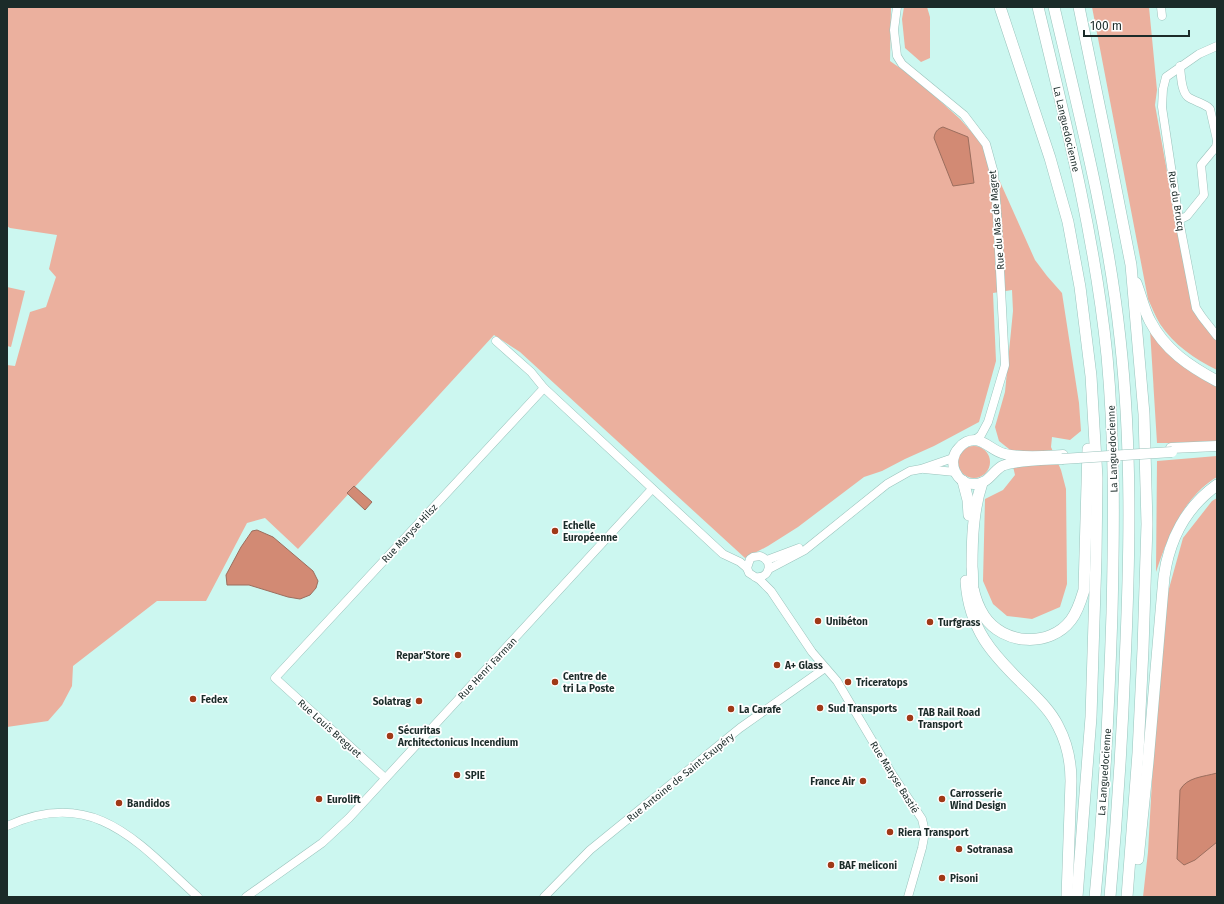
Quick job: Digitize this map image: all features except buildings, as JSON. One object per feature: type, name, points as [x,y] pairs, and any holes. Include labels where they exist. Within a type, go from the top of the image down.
[{"type":"highway","points":[[1000,7],[1062,198],[1077,266],[1091,376],[1096,478],[1096,557],[1090,717],[1077,897]]},
{"type":"highway","name":"La Languedocienne","points":[[1038,7],[1083,202],[1097,280],[1110,394],[1114,487],[1111,645],[1104,771],[1094,897]]},
{"type":"highway","name":"La Languedocienne","points":[[1054,7],[1090,161],[1106,241],[1119,330],[1125,392],[1130,492],[1128,571],[1122,732],[1110,897]]},
{"type":"highway","points":[[1079,7],[1131,265],[1144,414],[1147,524],[1141,701],[1133,835],[1127,897]]},
{"type":"highway","points":[[1131,265],[1146,312],[1160,336],[1170,349],[1182,360],[1217,381]]},
{"type":"highway","points":[[982,483],[975,506],[972,559],[973,587],[978,604],[985,617],[1005,635],[1019,639],[1043,639],[1058,631],[1070,621],[1079,606],[1084,590],[1091,376]]},
{"type":"highway","points":[[963,481],[969,504],[966,576],[968,602],[972,618],[991,651],[1050,714],[1061,732],[1067,748],[1071,781],[1067,897]]},
{"type":"highway","points":[[1134,897],[1145,797],[1166,564],[1170,546],[1181,523],[1195,504],[1217,485]]},
{"type":"main road","points":[[1063,457],[1005,454],[975,440],[961,445],[953,458],[953,465],[955,472],[963,481],[970,484],[982,483],[991,477],[1002,466],[1018,463],[1063,457],[1217,446]]},
{"type":"main road","points":[[990,447],[996,460],[994,473]]},
{"type":"main road","points":[[1172,450],[1217,450]]},
{"type":"street","name":"Rue du Mas de Magret","points":[[897,7],[894,30],[896,56],[902,64],[964,115],[986,144],[994,173],[1005,365],[988,422],[981,435],[975,440]]},
{"type":"street","points":[[1161,7],[1162,16]]},
{"type":"street","name":"Rue du Brucq","points":[[1217,46],[1198,54],[1166,77],[1162,98],[1162,107],[1179,220],[1196,308],[1217,336]]},
{"type":"street","points":[[1179,220],[1187,216],[1204,195],[1201,165],[1216,147],[1217,141],[1210,109],[1185,94],[1180,66]]},
{"type":"street","points":[[496,341],[531,372],[544,388],[723,554],[740,562],[747,568],[749,573],[760,580],[771,591],[812,652],[825,668]]},
{"type":"street","name":"Rue Maryse Hilsz","points":[[275,678],[544,388]]},
{"type":"street","name":"Rue du Mas de Magret","points":[[988,422],[990,447]]},
{"type":"street","points":[[755,577],[762,577],[767,572],[805,550],[887,484],[910,471],[921,469],[953,458]]},
{"type":"street","points":[[921,469],[955,472]]},
{"type":"street","name":"Rue Henri Farman","points":[[246,897],[329,837],[652,489]]},
{"type":"street","points":[[767,560],[813,543]]},
{"type":"street","points":[[719,549],[750,559],[760,556],[767,560]]},
{"type":"street","points":[[747,568],[750,559]]},
{"type":"street","points":[[767,560],[767,572],[771,591]]},
{"type":"street","name":"Rue Antoine de Saint-Exupéry","points":[[544,897],[572,867],[595,846],[740,728],[825,668]]},
{"type":"street","name":"Rue Maryse Bastié","points":[[825,668],[837,681],[892,774],[922,820],[925,832],[908,897]]},
{"type":"street","name":"Rue Louis Breguet","points":[[275,678],[385,778]]},
{"type":"street","points":[[7,826],[32,816],[63,812],[82,814],[102,820],[134,839],[198,897]]},
{"type":"shaded area","points":[[7,7],[891,7],[890,61],[927,87],[929,91],[960,119],[984,146],[1035,260],[1062,293],[1079,403],[1081,431],[1070,440],[1052,437],[1051,447],[1061,470],[1066,489],[1067,584],[1060,607],[1032,619],[1007,616],[993,604],[983,581],[985,499],[1003,490],[1015,475],[1009,449],[999,441],[995,427],[1005,392],[1013,311],[1012,290],[993,293],[996,361],[979,422],[882,471],[864,477],[798,527],[768,546],[745,558],[520,352],[494,335],[298,549],[265,518],[247,523],[206,601],[157,601],[73,666],[72,686],[62,705],[48,721],[7,727],[7,365],[15,366],[30,312],[46,307],[56,277],[49,269],[57,235],[10,228],[7,226]]},
{"type":"shaded area","points":[[904,7],[927,7],[930,17],[930,58],[921,62],[905,48],[902,19]]},
{"type":"shaded area","points":[[1092,7],[1149,7],[1157,90],[1155,105],[1187,282],[1196,313],[1217,340],[1217,370],[1178,345],[1160,324],[1148,299]]},
{"type":"shaded area","points":[[943,127],[968,137],[974,183],[953,186],[934,138],[937,131]]},
{"type":"shaded area","points":[[7,287],[25,291],[11,347],[7,346]]},
{"type":"shaded area","points":[[1150,330],[1217,384],[1217,443],[1157,443]]},
{"type":"shaded area","points":[[971,446],[977,446],[986,450],[990,462],[986,474],[977,478],[971,478],[962,474],[958,465],[958,459],[962,450]]},
{"type":"shaded area","points":[[1217,456],[1217,477],[1193,497],[1179,517],[1164,549],[1156,572],[1157,461]]},
{"type":"shaded area","points":[[354,486],[372,502],[365,510],[347,493]]},
{"type":"shaded area","points":[[1217,498],[1217,897],[1143,897],[1148,852],[1158,674],[1165,603],[1183,538],[1212,501]]},
{"type":"shaded area","points":[[257,530],[273,537],[313,571],[318,581],[316,588],[310,595],[300,599],[288,597],[249,585],[227,585],[226,575],[241,547],[252,531]]},
{"type":"shaded area","points":[[1217,773],[1217,842],[1195,860],[1184,865],[1177,859],[1180,790],[1187,782],[1191,780]]},
{"type":"place","name":"Echelle Européenne","points":[[555,531]]},
{"type":"place","name":"Unibéton","points":[[818,621]]},
{"type":"place","name":"Turfgrass","points":[[930,622]]},
{"type":"place","name":"Repar'Store","points":[[458,655]]},
{"type":"place","name":"A+ Glass","points":[[777,665]]},
{"type":"place","name":"Centre de tri La Poste","points":[[555,682]]},
{"type":"place","name":"Triceratops","points":[[848,682]]},
{"type":"place","name":"Fedex","points":[[193,699]]},
{"type":"place","name":"Solatrag","points":[[419,701]]},
{"type":"place","name":"Sud Transports","points":[[820,708]]},
{"type":"place","name":"La Carafe","points":[[731,709]]},
{"type":"place","name":"TAB Rail Road Transport","points":[[910,718]]},
{"type":"place","name":"Sécuritas Architectonicus Incendium","points":[[390,736]]},
{"type":"place","name":"SPIE","points":[[457,775]]},
{"type":"place","name":"France Air","points":[[863,781]]},
{"type":"place","name":"Eurolift","points":[[319,799]]},
{"type":"place","name":"Carrosserie Wind Design","points":[[942,799]]},
{"type":"place","name":"Bandidos","points":[[119,803]]},
{"type":"place","name":"Riera Transport","points":[[890,832]]},
{"type":"place","name":"Sotranasa","points":[[959,849]]},
{"type":"place","name":"BAF meliconi","points":[[831,865]]},
{"type":"place","name":"Pisoni","points":[[942,878]]}]
